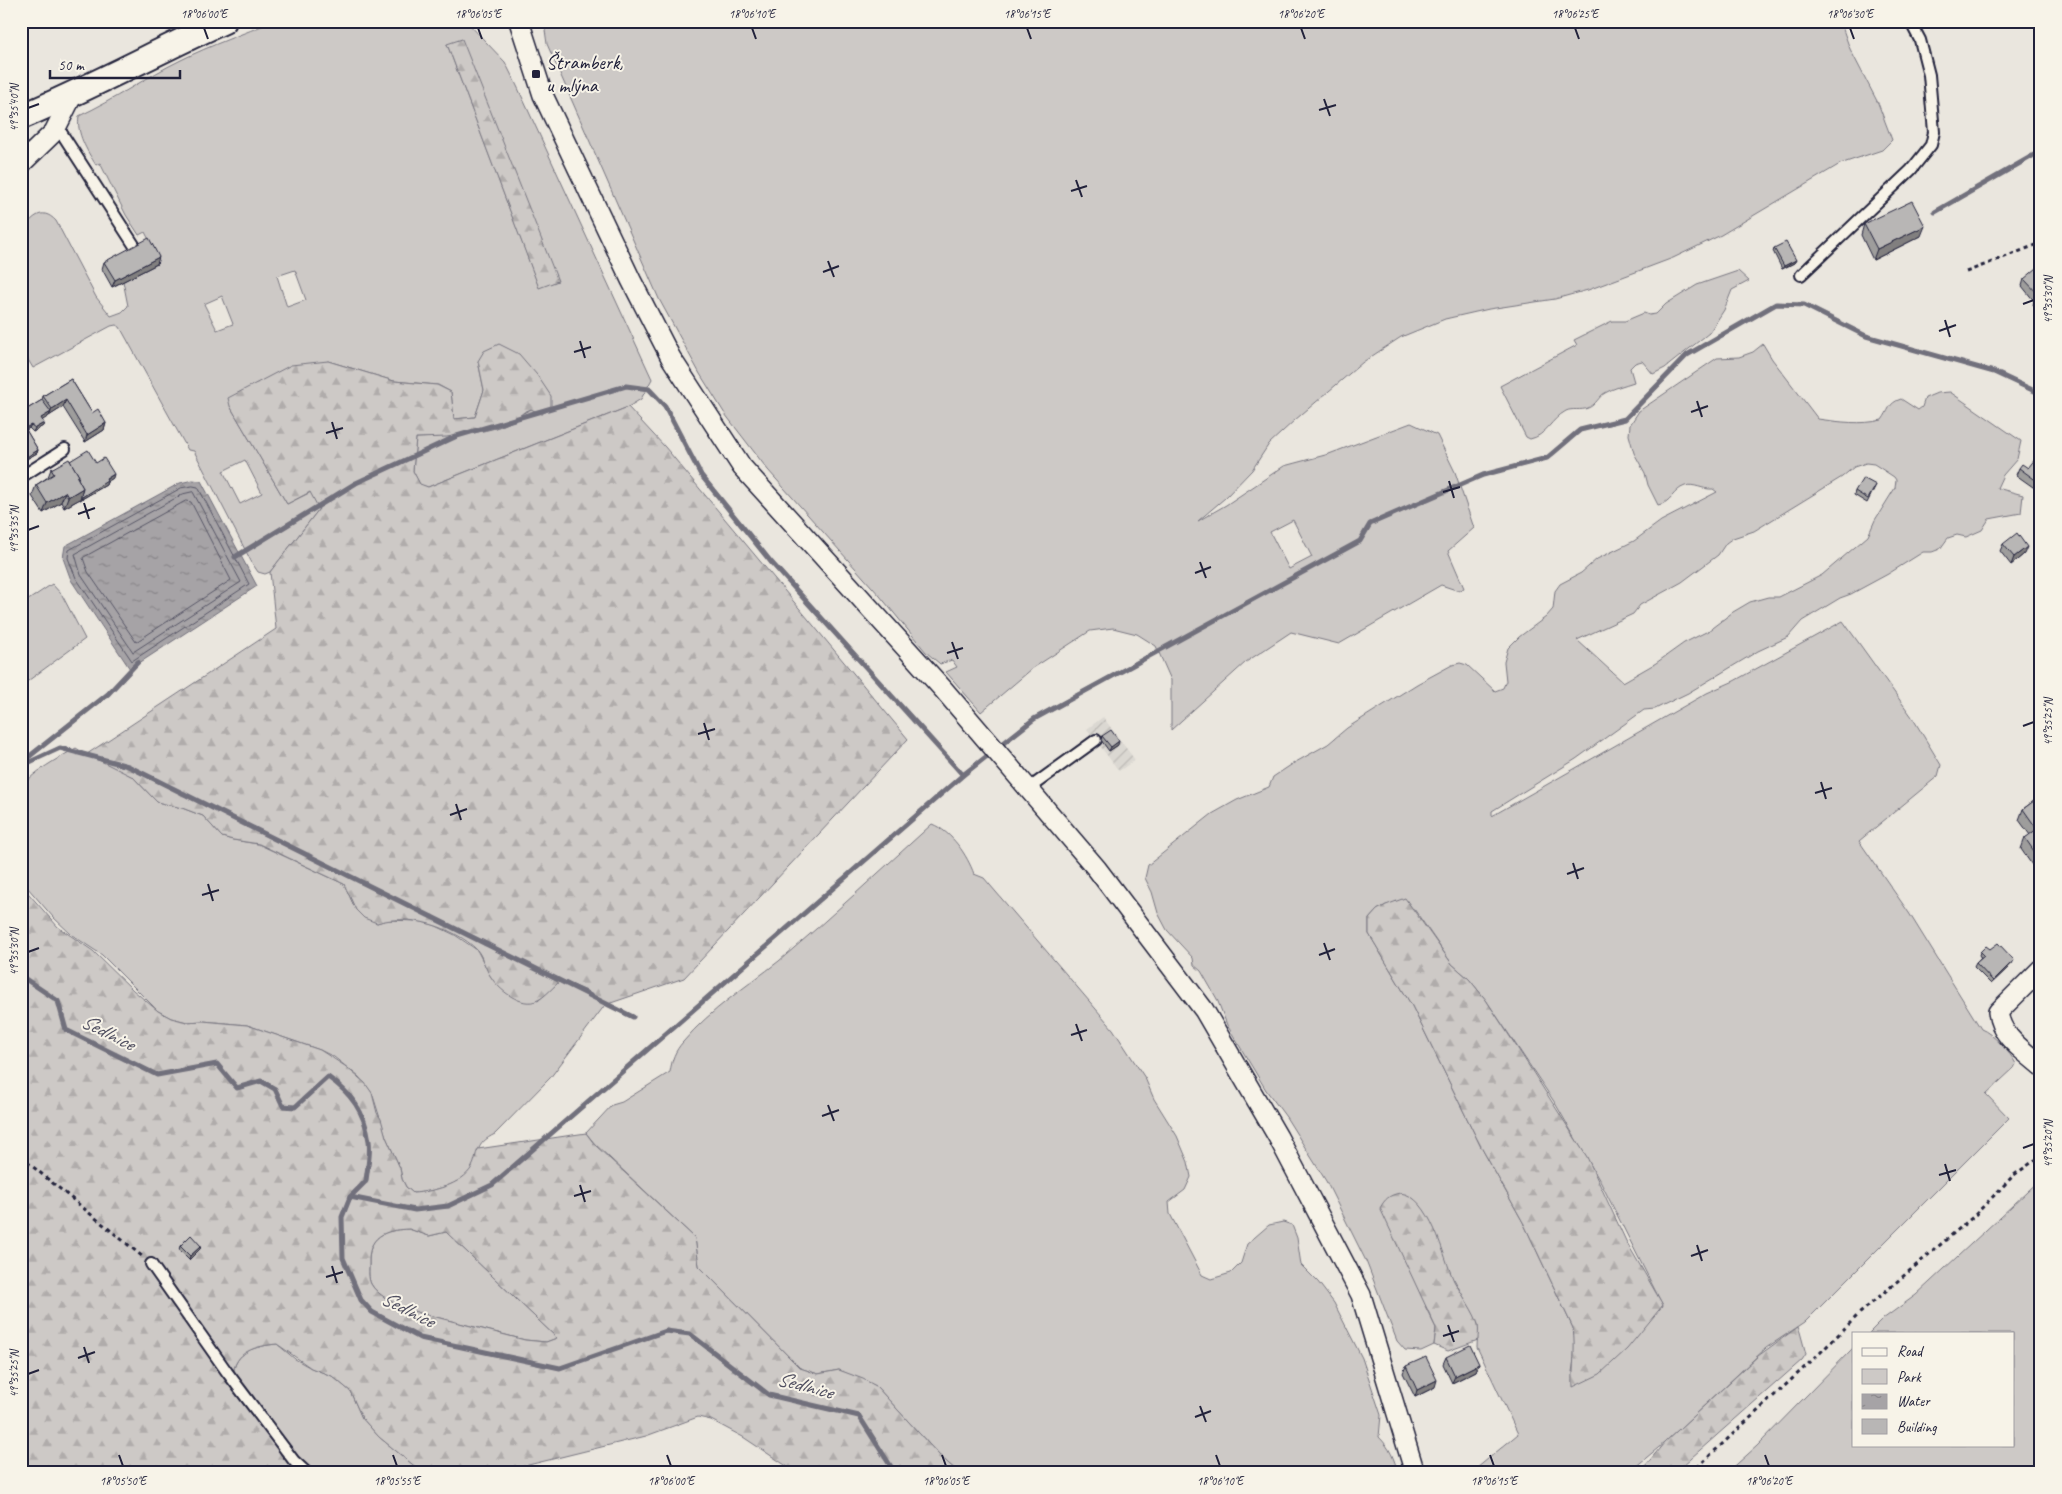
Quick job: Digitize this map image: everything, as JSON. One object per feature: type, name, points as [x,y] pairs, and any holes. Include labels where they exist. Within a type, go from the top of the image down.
[{"type":"street","points":[[21,117],[72,96],[174,43],[224,21]]},
{"type":"street","points":[[519,21],[543,95],[631,280],[671,358],[742,467],[943,689],[1097,868],[1204,1010],[1278,1137],[1361,1295],[1416,1473]]},
{"type":"street","points":[[21,164],[54,132],[72,96]]},
{"type":"street","points":[[2041,969],[1998,1012],[1999,1022],[2004,1033],[2041,1066]]},
{"type":"lane","points":[[1801,275],[1911,170],[1931,145],[1934,132],[1929,75],[1920,40],[1910,21]]},
{"type":"lane","points":[[57,126],[136,248]]},
{"type":"lane","points":[[21,477],[65,449]]},
{"type":"lane","points":[[1028,788],[1096,740]]},
{"type":"lane","points":[[151,1264],[227,1372],[294,1461],[307,1473]]},
{"type":"path","points":[[1966,272],[2041,243]]},
{"type":"path","points":[[1691,1473],[1820,1353],[1860,1313],[1974,1216],[2014,1175],[2041,1156]]},
{"type":"path","points":[[21,1157],[151,1264]]},
{"type":"shaded area","points":[[1103,717],[1135,760],[1119,771],[1087,729]]},
{"type":"green space","points":[[274,21],[466,21],[505,62],[652,379],[641,399],[628,407],[428,487],[420,485],[413,471],[416,438],[479,432],[503,425],[532,409],[541,414],[551,409],[478,361],[484,390],[475,417],[454,419],[451,392],[438,385],[394,381],[328,361],[230,406],[287,504],[311,492],[319,509],[270,572],[265,574],[258,572],[252,563],[194,451],[188,450],[120,327],[116,325],[111,326],[33,368],[21,344],[21,231],[37,215],[46,214],[51,216],[56,221],[96,297],[111,316],[122,312],[128,306],[122,276],[158,257],[145,232],[139,235],[126,215],[100,163],[96,165],[89,154],[79,129],[79,116],[181,60],[215,44]],"holes":[[[447,44],[557,281],[539,287]],[[295,270],[306,300],[287,307],[277,276]],[[222,296],[233,324],[217,330],[204,304]],[[245,460],[262,493],[240,504],[223,471]]]},
{"type":"green space","points":[[719,21],[1840,21],[1850,49],[1878,103],[1892,140],[1882,150],[1840,164],[1721,235],[1673,258],[1588,290],[1555,299],[1489,309],[1445,319],[1401,337],[1363,362],[1295,420],[1269,444],[1252,470],[1225,498],[1198,521],[1226,505],[1284,466],[1329,454],[1411,423],[1437,435],[1455,472],[1474,528],[1448,551],[1464,588],[1459,591],[1441,585],[1339,644],[1291,632],[1246,662],[1171,730],[1171,680],[1156,646],[1137,634],[1113,628],[1090,631],[1033,668],[981,712],[946,672],[957,667],[952,660],[940,664],[926,652],[880,596],[768,470],[725,414],[700,374],[659,299],[547,44],[545,30],[550,25],[583,23],[703,24]],"holes":[[[1293,520],[1312,557],[1289,569],[1270,532]]]},
{"type":"green space","points":[[462,39],[558,281],[539,288],[447,44]]},
{"type":"green space","points":[[1738,271],[1749,281],[1732,290],[1724,310],[1709,333],[1665,368],[1653,374],[1642,361],[1635,363],[1630,368],[1634,382],[1605,393],[1588,408],[1566,411],[1536,437],[1530,439],[1526,437],[1500,386],[1577,345],[1574,340],[1612,321],[1625,321],[1644,313],[1649,315],[1656,314],[1666,304],[1697,285]]},
{"type":"green space","points":[[499,344],[519,354],[537,375],[551,396],[551,409],[541,414],[531,409],[513,421],[495,428],[447,437],[416,438],[413,471],[420,484],[428,487],[628,407],[665,447],[908,739],[684,978],[605,1005],[587,991],[561,980],[538,1000],[525,1002],[518,1000],[494,982],[477,950],[456,935],[430,924],[416,921],[389,920],[377,923],[364,918],[356,910],[344,884],[259,844],[222,837],[203,816],[182,808],[157,802],[133,777],[87,754],[276,629],[270,572],[319,509],[310,492],[287,504],[230,406],[228,398],[291,365],[328,361],[394,381],[437,385],[451,392],[454,419],[475,417],[484,390],[478,361],[484,351]]},
{"type":"green space","points":[[1763,344],[1772,359],[1818,419],[1858,423],[1874,422],[1882,420],[1891,405],[1901,399],[1918,410],[1922,407],[1925,398],[1937,393],[1950,392],[2021,441],[2017,459],[2003,475],[1997,488],[2023,495],[2021,513],[1989,519],[1982,530],[1966,537],[1957,535],[1948,538],[1940,549],[1932,552],[1923,552],[1888,574],[1840,598],[1802,621],[1788,637],[1758,651],[1688,693],[1655,709],[1644,710],[1576,759],[1492,811],[1492,816],[1707,693],[1734,681],[1843,621],[1912,717],[1941,765],[1938,776],[1859,841],[1909,913],[1981,1029],[2001,1044],[2016,1064],[1986,1094],[2009,1118],[1805,1322],[1766,1348],[1664,1443],[1628,1473],[1471,1473],[1518,1434],[1477,1347],[1478,1324],[1454,1279],[1425,1306],[1436,1328],[1434,1345],[1421,1351],[1405,1350],[1397,1341],[1366,1261],[1326,1181],[1286,1117],[1266,1090],[1227,1025],[1217,999],[1201,971],[1194,965],[1193,958],[1167,930],[1158,913],[1152,892],[1145,878],[1148,865],[1212,814],[1237,800],[1269,787],[1273,777],[1294,763],[1328,744],[1347,728],[1417,684],[1452,665],[1460,663],[1467,665],[1495,691],[1503,688],[1506,681],[1504,662],[1508,648],[1553,609],[1555,591],[1560,584],[1581,573],[1597,559],[1634,541],[1661,521],[1717,492],[1713,489],[1692,485],[1685,486],[1666,502],[1658,505],[1648,485],[1645,473],[1634,453],[1629,435],[1630,425],[1639,411],[1717,358],[1739,357],[1753,352]],"holes":[[[1866,463],[1874,464],[1894,477],[1896,480],[1895,488],[1875,520],[1868,536],[1822,575],[1779,597],[1768,597],[1750,602],[1708,631],[1684,643],[1656,663],[1623,682],[1577,640],[1633,614],[1640,605],[1682,582],[1718,555],[1726,543],[1733,538],[1754,531],[1842,477],[1854,467]],[[1386,905],[1414,909],[1452,964],[1469,979],[1486,1000],[1555,1103],[1601,1183],[1663,1306],[1572,1372],[1576,1347],[1573,1328],[1524,1224],[1481,1147],[1412,1006],[1369,934],[1369,919],[1377,910]]]},
{"type":"green space","points":[[52,584],[62,595],[85,639],[21,686],[21,605]]},
{"type":"green space","points":[[76,748],[90,757],[116,767],[133,777],[157,802],[182,808],[203,816],[222,837],[258,844],[344,884],[356,910],[377,923],[386,920],[418,921],[434,925],[455,935],[477,950],[491,977],[538,1001],[561,980],[587,991],[605,1005],[550,1078],[495,1134],[484,1141],[472,1168],[467,1174],[446,1186],[413,1193],[406,1187],[402,1179],[400,1168],[386,1137],[372,1093],[359,1077],[334,1057],[320,1050],[247,1025],[203,1021],[187,1022],[171,1018],[158,1011],[102,955],[72,935],[53,917],[21,880],[21,788],[32,776]]},
{"type":"green space","points":[[932,824],[952,838],[963,852],[974,874],[984,878],[1113,1029],[1145,1078],[1154,1099],[1177,1136],[1188,1162],[1191,1177],[1185,1190],[1169,1202],[1170,1214],[1202,1275],[1211,1279],[1231,1273],[1241,1263],[1247,1244],[1269,1225],[1283,1222],[1292,1225],[1297,1238],[1301,1265],[1318,1282],[1334,1303],[1362,1358],[1381,1415],[1379,1437],[1391,1454],[1398,1473],[959,1473],[939,1455],[876,1386],[839,1370],[818,1374],[800,1368],[699,1266],[695,1238],[595,1144],[586,1133],[612,1105],[622,1102],[670,1072],[678,1049],[705,1019],[779,961]]},
{"type":"green space","points":[[21,885],[58,927],[93,951],[133,990],[158,1011],[171,1018],[187,1022],[203,1021],[247,1025],[320,1050],[345,1066],[365,1083],[372,1093],[377,1113],[400,1168],[402,1179],[406,1187],[413,1193],[437,1189],[461,1179],[472,1167],[478,1149],[586,1133],[595,1145],[695,1238],[699,1266],[800,1368],[818,1374],[839,1370],[876,1386],[939,1455],[959,1473],[797,1473],[743,1437],[711,1420],[698,1417],[646,1436],[496,1473],[423,1473],[379,1437],[362,1418],[350,1391],[332,1376],[311,1368],[277,1344],[254,1348],[242,1355],[234,1368],[233,1376],[275,1430],[313,1473],[21,1473]],"holes":[[[409,1229],[429,1236],[446,1232],[557,1338],[546,1342],[525,1340],[405,1309],[377,1292],[369,1279],[369,1254],[371,1247],[379,1236],[392,1231]]]},
{"type":"green space","points":[[1405,898],[1452,964],[1469,979],[1486,1000],[1587,1157],[1626,1241],[1663,1305],[1627,1349],[1600,1374],[1573,1387],[1573,1328],[1524,1224],[1481,1147],[1412,1006],[1369,934],[1369,919],[1377,910]]},
{"type":"green space","points":[[2041,1179],[2041,1473],[1727,1473],[1757,1446],[1852,1349],[1852,1446],[2014,1446],[2014,1332],[1870,1332],[1883,1319],[1916,1295]]},
{"type":"green space","points":[[1400,1193],[1411,1197],[1420,1205],[1435,1229],[1454,1281],[1477,1320],[1478,1340],[1448,1351],[1434,1345],[1436,1328],[1380,1208],[1388,1198]]},
{"type":"green space","points":[[409,1229],[429,1236],[446,1232],[557,1338],[546,1342],[525,1340],[405,1309],[381,1295],[369,1279],[369,1254],[371,1247],[379,1236],[385,1233]]},
{"type":"green space","points":[[1798,1327],[1806,1354],[1802,1360],[1674,1473],[1634,1473],[1646,1465],[1664,1443],[1758,1356]]},
{"type":"green space","points":[[277,1344],[295,1359],[332,1376],[350,1391],[362,1418],[379,1437],[423,1473],[313,1473],[275,1430],[233,1376],[237,1361],[242,1355],[254,1348]]},
{"type":"water","points":[[193,480],[201,481],[257,586],[130,669],[71,580],[63,558],[65,546],[180,483]]},
{"type":"building","points":[[1912,201],[1925,226],[1877,249],[1864,224]]},
{"type":"building","points":[[149,238],[159,257],[115,280],[104,262]]},
{"type":"building","points":[[1786,242],[1796,260],[1784,266],[1774,248]]},
{"type":"building","points":[[2037,268],[2041,272],[2041,304],[2035,298],[2039,295],[2024,279]]},
{"type":"building","points":[[71,379],[92,413],[98,409],[106,423],[87,435],[66,400],[52,409],[43,396]]},
{"type":"building","points":[[42,400],[51,412],[41,418],[44,423],[35,428],[31,425],[25,428],[38,450],[25,458],[21,452],[21,407],[24,411]]},
{"type":"building","points":[[88,450],[96,463],[104,458],[114,474],[106,479],[107,481],[82,497],[83,488],[78,479],[79,476],[70,461]]},
{"type":"building","points":[[2036,458],[2041,461],[2041,484],[2019,468],[2022,464],[2028,468]]},
{"type":"building","points":[[69,459],[79,476],[77,477],[83,488],[68,497],[65,492],[47,503],[36,485],[54,474],[51,469]]},
{"type":"building","points":[[1863,478],[1876,485],[1868,499],[1855,491]]},
{"type":"building","points":[[2017,533],[2027,547],[2014,557],[2003,544]]},
{"type":"building","points":[[1111,730],[1119,741],[1111,747],[1102,736]]},
{"type":"building","points":[[2038,798],[2041,801],[2041,850],[2036,854],[2025,838],[2037,829],[2023,809]]},
{"type":"building","points":[[1998,943],[2014,960],[1993,981],[1976,963],[1984,956],[1980,952],[1986,946],[1990,949]]},
{"type":"building","points":[[191,1235],[201,1246],[190,1256],[180,1246]]},
{"type":"building","points":[[1470,1345],[1479,1364],[1455,1376],[1446,1357]]},
{"type":"building","points":[[1426,1357],[1437,1380],[1417,1390],[1406,1366]]},
{"type":"waterway","points":[[1935,212],[2041,151]]},
{"type":"waterway","points":[[350,1197],[415,1210],[448,1206],[492,1185],[963,775],[1034,719],[1360,541],[1370,524],[1483,475],[1547,458],[1580,430],[1625,419],[1687,355],[1776,304],[1804,305],[1866,336],[1994,372],[2041,394]]},
{"type":"waterway","points":[[235,557],[356,483],[457,436],[626,386],[649,389],[665,406],[701,475],[771,562],[963,775]]},
{"type":"waterway","points":[[21,763],[108,694],[138,662]]},
{"type":"waterway","points":[[21,766],[60,748],[128,766],[633,1017]]},
{"type":"waterway","name":"Sedlnice","points":[[21,976],[58,1001],[66,1030],[157,1075],[217,1064],[237,1088],[261,1081],[275,1089],[283,1106],[295,1107],[328,1077],[344,1090],[356,1104],[364,1121],[370,1151],[366,1181],[350,1197],[342,1217],[343,1258],[361,1300],[372,1312],[420,1338],[560,1368],[666,1331],[690,1334],[769,1395],[859,1416],[895,1473]]},
{"type":"place","name":"Štramberk, u mlýna","points":[[536,74]]}]
